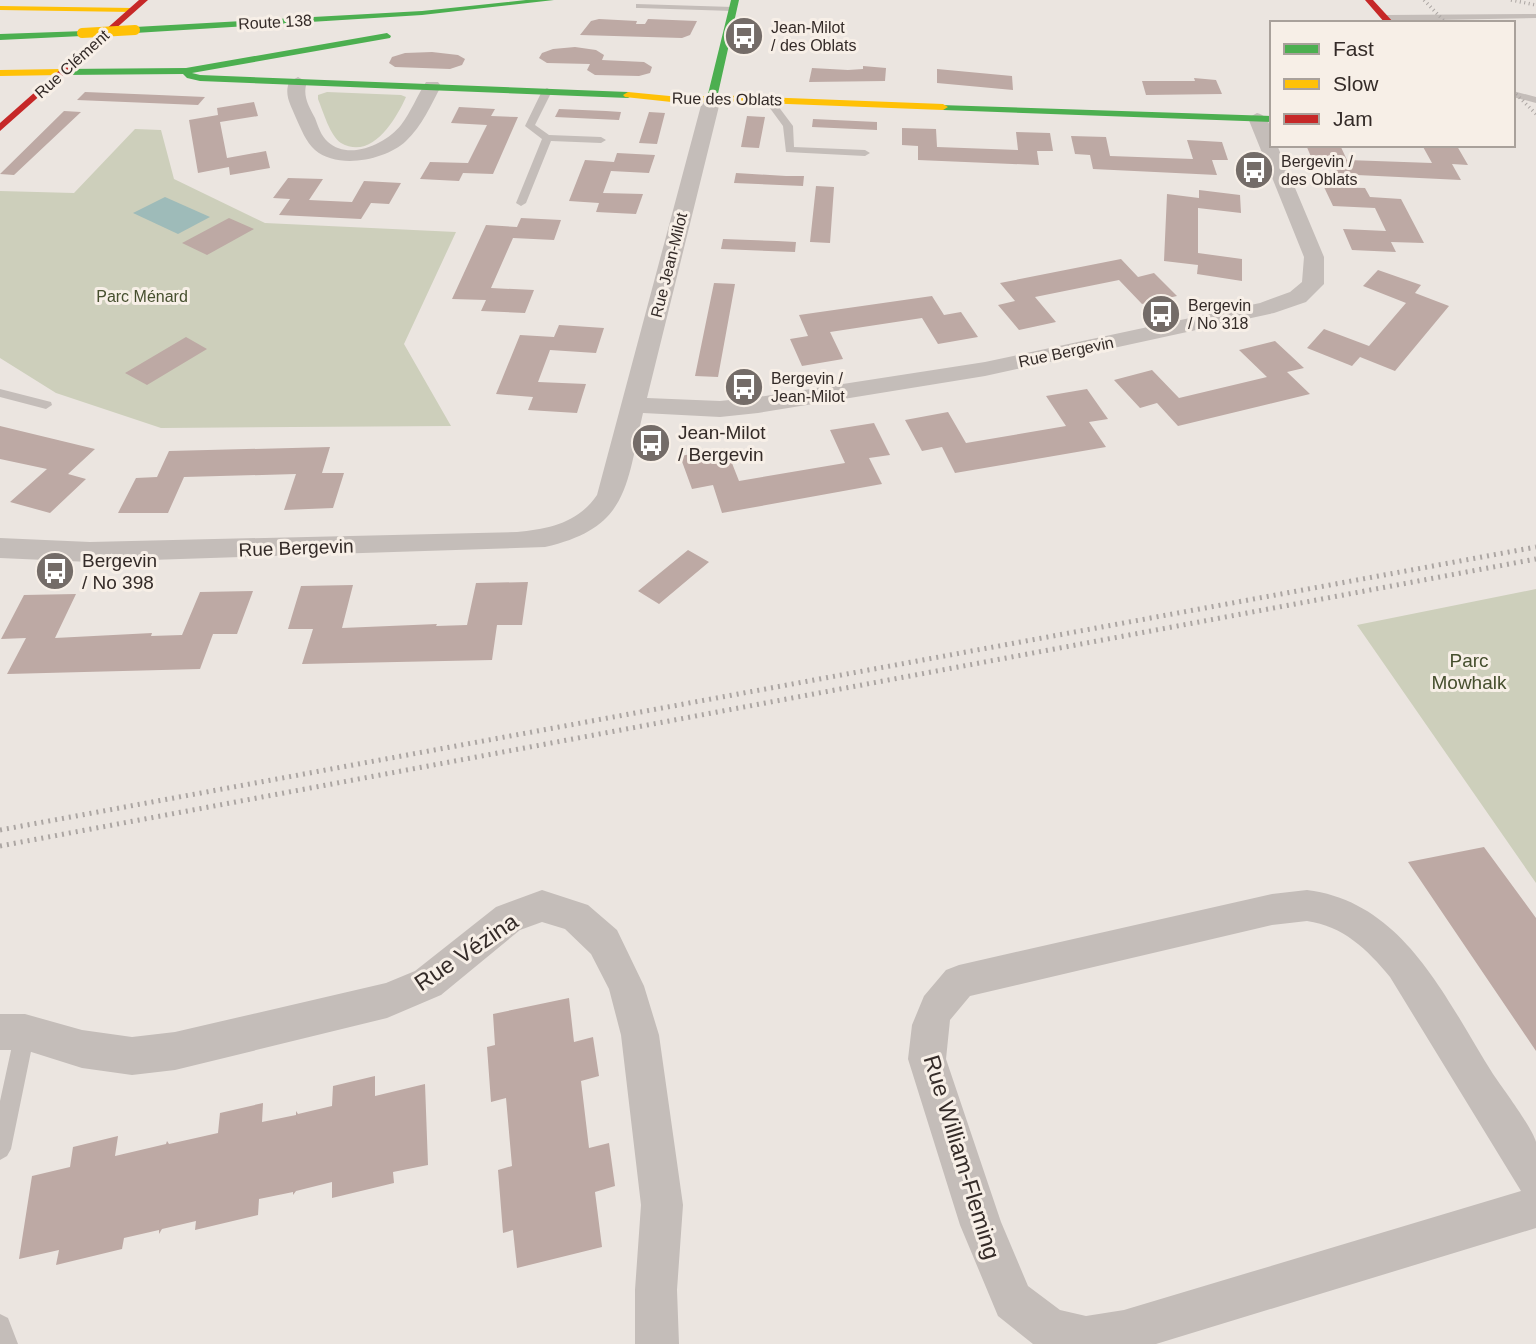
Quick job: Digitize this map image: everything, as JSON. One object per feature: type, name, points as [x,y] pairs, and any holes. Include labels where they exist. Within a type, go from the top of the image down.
[{"type":"main road","name":"Route 138","points":[[0,29],[140,25],[488,0]]},
{"type":"main road","name":"Route 138","points":[[140,25],[435,13],[553,0]]},
{"type":"main road","points":[[0,73],[186,71],[515,12],[553,0]]},
{"type":"main road","points":[[1369,0],[1388,20]]},
{"type":"main road","points":[[0,8],[160,1]]},
{"type":"main road","name":"Rue Clément","points":[[0,128],[139,4]]},
{"type":"main road","name":"Rue Jean-Milot","points":[[712,98],[734,5]]},
{"type":"main road","name":"Route 138","points":[[0,37],[87,28]]},
{"type":"main road","name":"Rue des Oblats","points":[[186,71],[190,76],[200,78],[547,91],[690,101],[712,98],[1265,119]]},
{"type":"street","points":[[298,82],[296,95],[316,139],[327,150],[350,154],[379,149],[396,141],[407,129],[432,86]]},
{"type":"street","name":"Rue Jean-Milot","points":[[589,522],[610,496],[712,98]]},
{"type":"street","name":"Rue Bergevin","points":[[634,405],[733,408],[942,376],[1240,314],[1298,297],[1312,284],[1314,257],[1275,147]]},
{"type":"street","name":"Rue Bergevin","points":[[0,548],[90,552],[527,541],[557,537],[589,522]]},
{"type":"street","name":"Rue Vézina","points":[[12,1032],[82,1049],[132,1056],[175,1051],[387,1000],[428,983],[508,918],[542,906],[576,916],[604,942],[625,986],[640,1035],[662,1205],[656,1290],[657,1344]]},
{"type":"street","name":"Rue William-Fleming","points":[[1536,1178],[1403,965],[1385,943],[1352,919],[1314,906],[1293,907],[1193,928],[959,982],[937,1004],[928,1030],[927,1059],[995,1264],[1013,1301],[1050,1331],[1086,1338],[1124,1332],[1536,1208]]},
{"type":"lane","points":[[639,6],[734,5]]},
{"type":"lane","points":[[1388,20],[1536,16]]},
{"type":"lane","points":[[547,91],[530,126],[547,138],[601,140]]},
{"type":"lane","points":[[1515,95],[1536,100]]},
{"type":"lane","points":[[769,100],[788,126],[789,150],[865,153]]},
{"type":"lane","points":[[522,203],[547,138]]},
{"type":"lane","points":[[0,393],[46,405]]},
{"type":"lane","points":[[0,1149],[12,1032]]},
{"type":"lane","points":[[0,1326],[6,1344]]},
{"type":"green space","points":[[327,92],[406,97],[381,135],[373,142],[352,147],[337,140],[327,123],[318,95]]},
{"type":"green space","name":"Parc Ménard","points":[[135,129],[161,130],[174,179],[265,223],[456,232],[404,344],[451,426],[161,428],[56,393],[0,358],[0,191],[74,193]]},
{"type":"green space","name":"Parc Mowhalk","points":[[1536,589],[1536,883],[1357,625]]},
{"type":"water","points":[[165,197],[210,217],[178,234],[133,213]]},
{"type":"building","points":[[648,19],[697,21],[690,35],[682,38],[580,35],[591,21],[637,21],[636,24],[645,24]]},
{"type":"building","points":[[575,47],[596,50],[604,55],[602,60],[644,62],[652,67],[650,73],[639,76],[595,75],[587,70],[590,64],[547,63],[539,58],[542,53],[553,49]]},
{"type":"building","points":[[405,53],[458,55],[465,59],[462,65],[450,69],[395,67],[389,63],[392,57]]},
{"type":"building","points":[[863,66],[886,68],[885,81],[809,82],[812,68],[848,70],[863,69]]},
{"type":"building","points":[[937,69],[1012,76],[1013,90],[937,83]]},
{"type":"building","points":[[1194,78],[1216,80],[1222,94],[1146,95],[1142,81],[1195,81]]},
{"type":"building","points":[[85,92],[205,97],[198,105],[77,100]]},
{"type":"building","points":[[254,102],[258,116],[220,122],[227,158],[266,151],[270,168],[230,175],[229,167],[198,173],[189,120],[218,115],[217,108]]},
{"type":"building","points":[[459,107],[495,109],[491,116],[518,117],[493,174],[463,173],[459,181],[420,179],[430,162],[468,163],[487,125],[451,123]]},
{"type":"building","points":[[559,109],[621,112],[619,120],[555,117]]},
{"type":"building","points":[[64,111],[81,112],[14,175],[0,174]]},
{"type":"building","points":[[649,112],[665,113],[657,144],[639,143]]},
{"type":"building","points":[[747,116],[765,117],[759,148],[741,147]]},
{"type":"building","points":[[813,119],[877,122],[877,130],[812,127]]},
{"type":"building","points":[[902,128],[936,129],[937,147],[1018,150],[1016,132],[1050,133],[1053,151],[1037,151],[1039,165],[918,160],[918,146],[902,145]]},
{"type":"building","points":[[1071,136],[1106,137],[1110,156],[1193,159],[1187,140],[1222,142],[1228,160],[1212,160],[1217,175],[1093,169],[1090,155],[1075,154]]},
{"type":"building","points":[[1307,147],[1341,147],[1347,160],[1432,163],[1423,147],[1458,147],[1468,165],[1452,164],[1461,180],[1336,174],[1329,159],[1312,159]]},
{"type":"building","points":[[617,153],[655,155],[649,173],[611,171],[603,193],[643,194],[636,214],[596,212],[599,203],[569,201],[585,160],[614,162]]},
{"type":"building","points":[[736,173],[804,176],[803,186],[734,183]]},
{"type":"building","points":[[288,178],[323,179],[309,200],[352,202],[364,181],[401,183],[389,204],[371,203],[361,219],[279,215],[290,199],[273,198]]},
{"type":"building","points":[[816,186],[834,187],[830,243],[810,242]]},
{"type":"building","points":[[1324,187],[1365,188],[1370,197],[1401,199],[1424,243],[1391,242],[1396,252],[1352,250],[1343,229],[1386,231],[1375,208],[1333,206]]},
{"type":"building","points":[[1199,190],[1240,195],[1241,213],[1198,208],[1198,253],[1242,259],[1242,281],[1197,274],[1198,265],[1164,261],[1167,194],[1199,198]]},
{"type":"building","points":[[229,218],[254,229],[207,255],[182,243]]},
{"type":"building","points":[[521,218],[561,220],[554,240],[513,238],[491,288],[534,290],[525,313],[481,311],[486,300],[452,299],[486,225],[517,227]]},
{"type":"building","points":[[723,239],[796,242],[795,252],[721,249]]},
{"type":"building","points":[[1121,259],[1138,277],[1154,273],[1177,296],[1142,304],[1119,280],[1035,297],[1056,322],[1019,330],[998,305],[1015,301],[1000,283]]},
{"type":"building","points":[[1378,270],[1421,285],[1415,293],[1449,306],[1395,371],[1360,357],[1352,366],[1307,348],[1324,329],[1369,346],[1406,303],[1363,286]]},
{"type":"building","points":[[714,283],[735,284],[718,377],[695,376]]},
{"type":"building","points":[[932,296],[944,315],[961,312],[978,337],[938,344],[922,318],[830,332],[843,359],[802,366],[790,339],[808,336],[799,315]]},
{"type":"building","points":[[559,325],[604,328],[596,353],[550,350],[538,382],[586,384],[577,413],[528,410],[533,397],[496,394],[520,335],[554,337]]},
{"type":"building","points":[[186,337],[207,349],[147,385],[125,373]]},
{"type":"building","points":[[1275,341],[1304,368],[1287,372],[1310,394],[1178,426],[1157,403],[1140,408],[1114,380],[1152,370],[1179,398],[1267,377],[1239,350]]},
{"type":"building","points":[[1087,389],[1108,419],[1089,422],[1106,447],[955,473],[942,447],[922,451],[905,420],[948,412],[966,443],[1066,426],[1046,396]]},
{"type":"building","points":[[874,423],[890,455],[869,458],[882,484],[722,513],[713,485],[692,489],[680,456],[726,448],[739,481],[845,463],[830,430]]},
{"type":"building","points":[[0,426],[95,449],[68,474],[86,479],[50,513],[10,502],[47,469],[0,459]]},
{"type":"building","points":[[330,447],[322,473],[344,473],[333,508],[284,510],[296,474],[184,477],[168,513],[118,513],[136,478],[157,477],[169,451]]},
{"type":"building","points":[[688,550],[709,562],[659,604],[638,591]]},
{"type":"building","points":[[528,582],[522,625],[497,625],[492,660],[302,664],[313,629],[288,629],[301,586],[353,585],[342,628],[467,625],[476,583]]},
{"type":"building","points":[[253,591],[237,634],[213,634],[200,669],[7,674],[26,638],[1,639],[24,595],[76,594],[55,638],[152,633],[151,636],[182,635],[200,592]]},
{"type":"building","points":[[1484,847],[1536,918],[1536,1051],[1408,862]]},
{"type":"building","points":[[569,998],[574,1042],[593,1037],[599,1076],[581,1081],[589,1148],[609,1143],[615,1186],[595,1192],[602,1247],[517,1268],[513,1230],[503,1233],[498,1170],[512,1166],[506,1098],[491,1102],[487,1047],[495,1045],[493,1014]]},
{"type":"building","points":[[375,1076],[375,1096],[425,1084],[428,1165],[393,1172],[394,1183],[332,1198],[332,1182],[296,1191],[293,1195],[293,1192],[259,1199],[258,1215],[195,1230],[196,1221],[162,1229],[159,1234],[159,1230],[124,1238],[122,1249],[56,1265],[59,1250],[19,1259],[32,1176],[70,1167],[73,1147],[118,1136],[115,1156],[166,1144],[167,1141],[169,1144],[218,1133],[220,1113],[263,1103],[262,1122],[296,1115],[296,1111],[298,1114],[332,1106],[333,1086]]},
{"type":"railway","points":[[1424,0],[1444,21]]},
{"type":"railway","points":[[1511,0],[1536,5]]},
{"type":"railway","points":[[1515,93],[1536,114]]},
{"type":"railway","points":[[0,830],[1536,547]]},
{"type":"railway","points":[[0,846],[1536,559]]},
{"type":"traffic: fast","points":[[135,30],[422,13],[550,0]]},
{"type":"traffic: fast","points":[[712,98],[735,0]]},
{"type":"traffic: fast","points":[[0,37],[82,33]]},
{"type":"traffic: fast","points":[[186,71],[387,36]]},
{"type":"traffic: fast","points":[[62,72],[186,71],[190,76],[200,78],[628,95]]},
{"type":"traffic: fast","points":[[943,107],[1270,119]]},
{"type":"traffic: slow","points":[[0,8],[132,10]]},
{"type":"traffic: slow","points":[[82,33],[135,30]]},
{"type":"traffic: slow","points":[[0,73],[62,72]]},
{"type":"traffic: slow","points":[[628,95],[690,101],[712,98],[943,107]]},
{"type":"traffic: jam","points":[[0,128],[144,0]]},
{"type":"traffic: jam","points":[[1369,0],[1388,21]]},
{"type":"place","name":"Jean-Milot / des Oblats","points":[[744,36]]},
{"type":"place","name":"Bergevin / des Oblats","points":[[1254,170]]},
{"type":"place","name":"Bergevin / No 318","points":[[1161,314]]},
{"type":"place","name":"Bergevin / Jean-Milot","points":[[744,387]]},
{"type":"place","name":"Jean-Milot / Bergevin","points":[[651,443]]},
{"type":"place","name":"Bergevin / No 398","points":[[55,571]]}]
